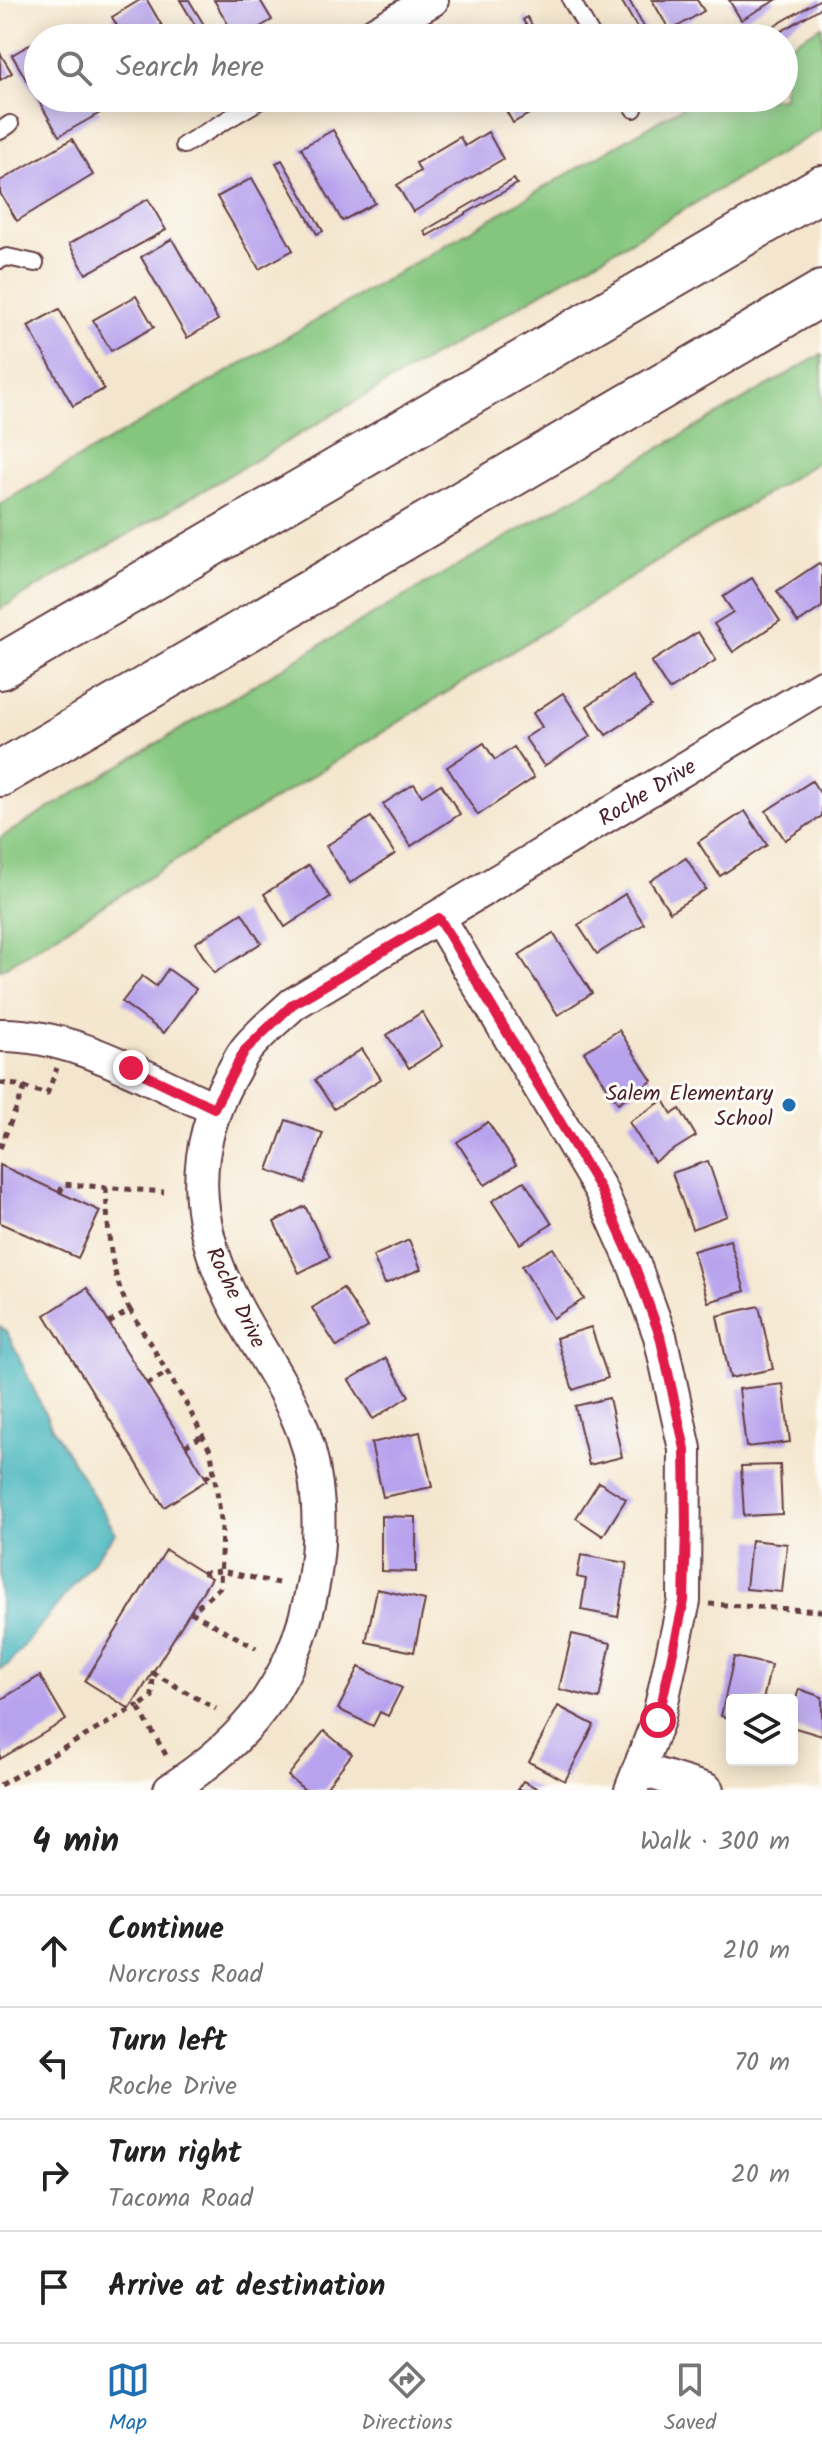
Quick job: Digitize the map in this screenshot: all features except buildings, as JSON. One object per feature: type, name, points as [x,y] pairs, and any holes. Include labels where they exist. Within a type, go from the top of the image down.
[{"type":"highway","points":[[0,667],[822,188]]},
{"type":"highway","points":[[0,774],[822,293]]},
{"type":"street","points":[[391,24],[432,0]]},
{"type":"street","name":"Roche Drive","points":[[170,1790],[212,1762],[255,1717],[289,1662],[309,1607],[318,1550],[317,1490],[304,1433],[285,1391],[232,1299],[212,1256],[201,1206],[202,1155],[214,1108],[245,1050],[293,1004],[822,686]]},
{"type":"street","points":[[439,918],[600,1189],[635,1267],[660,1336],[685,1449],[684,1601],[658,1720],[635,1780],[707,1790]]},
{"type":"street","points":[[0,1035],[70,1046],[131,1068],[214,1108]]},
{"type":"lane","points":[[571,0],[585,24]]},
{"type":"lane","points":[[184,145],[240,112]]},
{"type":"lane","points":[[0,260],[7,257],[35,263]]},
{"type":"path","points":[[0,1083],[47,1094],[59,1064]]},
{"type":"path","points":[[0,1148],[25,1087]]},
{"type":"path","points":[[60,1193],[63,1184],[164,1192]]},
{"type":"path","points":[[106,1188],[111,1246],[122,1295],[204,1435],[216,1470],[222,1526],[220,1587],[192,1612],[256,1648]]},
{"type":"path","points":[[109,1323],[130,1310]]},
{"type":"path","points":[[147,1384],[168,1372]]},
{"type":"path","points":[[185,1446],[204,1435]]},
{"type":"path","points":[[205,1478],[216,1470]]},
{"type":"path","points":[[202,1573],[221,1571],[278,1583]]},
{"type":"path","points":[[708,1604],[822,1611]]},
{"type":"path","points":[[0,1785],[137,1706],[139,1708],[152,1697],[153,1673],[216,1709]]},
{"type":"path","points":[[139,1708],[166,1755]]},
{"type":"green space","points":[[822,26],[822,129],[0,609],[0,504],[674,112],[798,112],[798,40]]},
{"type":"green space","points":[[822,354],[822,459],[0,970],[0,838],[312,650]]},
{"type":"water","points":[[0,1326],[7,1332],[51,1426],[116,1533],[9,1664],[0,1669]]},
{"type":"place","name":"Salem Elementary School","points":[[789,1105]]},
{"type":"route","points":[[131,1068],[214,1108],[245,1050],[293,1004],[439,918],[600,1189],[635,1267],[660,1336],[685,1449],[686,1527],[684,1601],[658,1720]]}]
